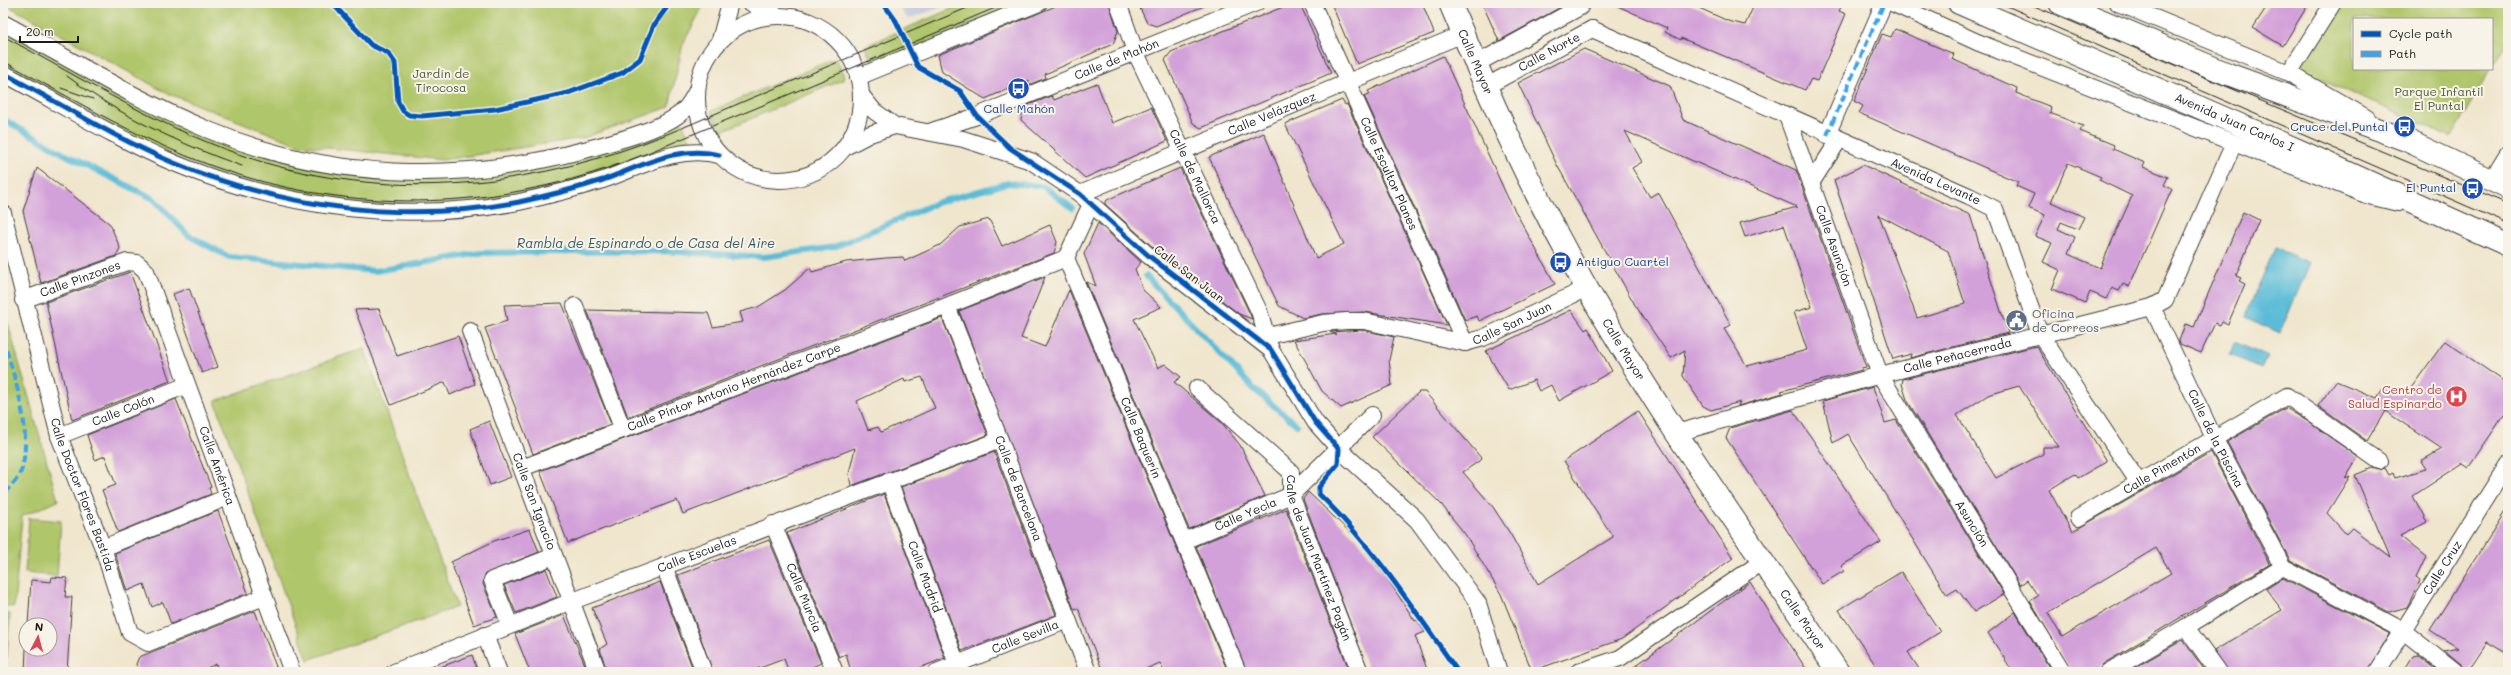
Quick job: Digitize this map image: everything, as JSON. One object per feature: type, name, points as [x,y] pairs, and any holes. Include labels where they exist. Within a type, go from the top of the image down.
[{"type":"main road","name":"Calle Mayor","points":[[1450,3],[1485,87],[1537,197],[1587,288],[1677,433],[1838,672]]},
{"type":"main road","name":"Avenida Juan Carlos I","points":[[1959,3],[2300,151],[2508,245]]},
{"type":"main road","points":[[2060,3],[2228,74],[2406,140],[2506,170]]},
{"type":"street","points":[[3,23],[162,110],[206,130],[304,161],[385,173],[461,172],[548,160],[623,138],[665,123],[683,111],[696,92],[706,59],[720,40],[730,3]]},
{"type":"street","points":[[696,92],[701,126],[719,155],[744,173],[775,180],[807,176],[822,169],[845,147],[859,117],[861,95],[858,76],[847,52],[828,33],[804,20],[778,16],[751,3]]},
{"type":"street","points":[[858,76],[1039,3]]},
{"type":"street","name":"Calle de Mallorca","points":[[1118,3],[1135,51],[1184,150],[1259,311],[1270,343]]},
{"type":"street","name":"Calle de Mahón","points":[[930,132],[977,116],[1256,3]]},
{"type":"street","name":"Calle Escultor Planes","points":[[1312,3],[1465,343]]},
{"type":"street","points":[[1811,183],[1833,137],[1884,3]]},
{"type":"street","points":[[1892,3],[1977,42],[2369,196],[2441,214]]},
{"type":"street","points":[[2118,3],[2289,73],[2406,140]]},
{"type":"street","points":[[2289,73],[2333,3]]},
{"type":"street","name":"Calle Norte","points":[[1476,64],[1581,5],[1592,29],[1485,87]]},
{"type":"street","points":[[720,40],[747,23],[778,16]]},
{"type":"street","name":"Avenida Levante","points":[[1592,29],[1996,209],[2040,334],[2139,483]]},
{"type":"street","name":"Calle Velázquez","points":[[1086,199],[1184,150],[1463,34]]},
{"type":"street","points":[[3,73],[137,145],[198,173],[267,194],[348,208],[435,212],[474,209],[558,194],[679,153],[700,151],[719,155]]},
{"type":"street","name":"Calle San Juan","points":[[861,95],[874,111],[895,126],[930,132],[983,145],[1031,161],[1086,199],[1149,256],[1270,343],[1315,422],[1340,449],[1417,520],[1478,603],[1499,672]]},
{"type":"street","points":[[977,116],[977,134],[983,145]]},
{"type":"street","name":"Calle Asunción","points":[[1787,116],[1880,375]]},
{"type":"street","name":"Calle San Juan","points":[[845,147],[870,134],[895,126]]},
{"type":"street","name":"Calle Peñacerrada","points":[[1677,433],[1880,375],[2152,307],[2165,300],[2234,143]]},
{"type":"street","points":[[1066,258],[1086,199]]},
{"type":"street","name":"Calle Doctor Flores Bastida","points":[[3,213],[23,300],[59,436],[103,548],[130,633],[148,643],[264,597]]},
{"type":"street","name":"Calle Pintor Antonio Hernández Carpe","points":[[522,468],[946,306],[1066,258]]},
{"type":"street","name":"Calle Baquerín","points":[[1066,258],[1238,672]]},
{"type":"street","name":"Calle Pinzones","points":[[23,300],[127,262],[137,263]]},
{"type":"street","name":"Calle América","points":[[137,263],[146,271],[292,672]]},
{"type":"street","name":"Calle San Juan","points":[[1270,343],[1323,323],[1364,322],[1465,343],[1483,338],[1587,288]]},
{"type":"street","points":[[575,306],[623,430]]},
{"type":"street","name":"Calle de Barcelona","points":[[946,306],[1000,440],[1088,672]]},
{"type":"street","name":"Calle de la Piscina","points":[[2152,307],[2214,438],[2283,567]]},
{"type":"street","name":"Calle San Ignacio","points":[[470,331],[522,468],[570,602],[598,672]]},
{"type":"street","name":"Asunción","points":[[1880,375],[2063,672]]},
{"type":"street","name":"Calle Colón","points":[[59,436],[187,385]]},
{"type":"street","name":"Calle de Juan Martínez Pagán","points":[[1197,388],[1291,472],[1291,495],[1360,672]]},
{"type":"street","name":"Calle Pimentón","points":[[2078,518],[2287,396],[2379,461]]},
{"type":"street","name":"Calle Yecla","points":[[1184,541],[1291,495],[1340,449],[1372,415]]},
{"type":"street","name":"Calle Escuelas","points":[[394,672],[510,625],[773,524],[1000,440]]},
{"type":"street","name":"Calle Cruz","points":[[2377,672],[2402,630],[2508,464]]},
{"type":"street","name":"Calle Madrid","points":[[889,481],[958,668]]},
{"type":"street","points":[[103,548],[228,497]]},
{"type":"street","name":"Calle Murcia","points":[[773,524],[835,672]]},
{"type":"street","points":[[510,625],[492,580],[554,556]]},
{"type":"street","points":[[1578,672],[1620,658],[1763,561]]},
{"type":"street","points":[[664,566],[704,672]]},
{"type":"street","points":[[2108,672],[2186,627],[2283,567],[2402,630],[2455,672]]},
{"type":"street","name":"Calle Sevilla","points":[[937,672],[958,668],[1068,620]]},
{"type":"street","points":[[2186,627],[2218,672]]},
{"type":"street","points":[[485,635],[499,672]]},
{"type":"shaded area","points":[[896,3],[953,3],[908,19]]},
{"type":"green space","name":"Jardín de Tirocosa","points":[[3,3],[702,3],[703,6],[683,44],[669,107],[583,138],[443,160],[299,145],[167,93]]},
{"type":"green space","points":[[965,3],[1021,3],[873,65],[865,46]]},
{"type":"green space","name":"Parque Infantil El Puntal","points":[[2338,3],[2508,3],[2508,40],[2493,65],[2493,18],[2353,18],[2353,70],[2490,70],[2451,137],[2296,69]]},
{"type":"green space","points":[[3,29],[202,133],[432,179],[681,121],[691,141],[640,162],[562,188],[457,206],[362,205],[227,178],[157,150],[3,66]]},
{"type":"green space","points":[[836,58],[845,79],[719,132],[711,111]]},
{"type":"green space","points":[[3,306],[58,501],[22,516],[14,607],[3,606]]},
{"type":"green space","points":[[364,348],[457,607],[308,660],[215,401]]},
{"type":"green space","points":[[29,518],[61,521],[57,576],[25,573]]},
{"type":"green space","points":[[3,613],[10,614],[7,657],[3,657]]},
{"type":"water","points":[[2275,248],[2310,263],[2280,333],[2245,317]]},
{"type":"water","points":[[2235,342],[2268,357],[2262,368],[2229,355]]},
{"type":"building","points":[[1063,3],[1109,3],[1118,31],[1113,44],[1045,74],[1046,78],[1028,85],[1029,80],[985,99],[942,72],[938,55]]},
{"type":"building","points":[[1128,3],[1211,3],[1156,26],[1147,23],[1138,4],[1130,7]]},
{"type":"building","points":[[1293,3],[1301,6],[1331,73],[1201,128],[1193,123],[1165,60],[1171,52]]},
{"type":"building","points":[[1331,3],[1422,3],[1434,33],[1357,64]]},
{"type":"building","points":[[1482,3],[1568,3],[1499,41]]},
{"type":"building","points":[[1611,3],[1688,3],[1728,21],[1745,25],[1755,3],[1843,3],[1839,11],[1846,14],[1817,81],[1811,79],[1805,90],[1681,38],[1681,40],[1665,32],[1667,28]]},
{"type":"building","points":[[2269,3],[2309,3],[2283,46],[2253,28]]},
{"type":"building","points":[[1895,29],[1954,54],[1952,59],[2017,88],[2016,93],[2051,107],[2050,113],[2083,126],[2080,131],[2114,145],[2113,149],[2145,163],[2143,167],[2168,177],[2164,185],[2172,189],[2129,287],[2123,284],[2119,291],[2112,288],[2106,299],[2090,292],[2085,303],[2052,289],[2060,270],[2043,262],[2052,243],[2035,236],[2045,215],[2028,208],[2034,194],[2016,186],[2018,182],[1859,113],[1863,106],[1854,101],[1882,34],[1891,37]],"holes":[[[2068,163],[2101,177],[2099,180],[2132,196],[2100,268],[2068,254],[2075,237],[2058,229],[2061,222],[2078,229],[2084,217],[2051,202]]]},
{"type":"building","points":[[1584,49],[1670,86],[1683,120],[1796,170],[1866,367],[1861,368],[1862,370],[1781,391],[1783,393],[1738,406],[1740,402],[1711,410],[1703,406],[1683,376],[1685,350],[1671,358],[1635,305],[1557,165],[1518,83]],"holes":[[[1625,131],[1797,207],[1740,223],[1745,237],[1784,225],[1812,307],[1794,312],[1807,350],[1747,366],[1724,329],[1731,325],[1658,192],[1650,197],[1632,168],[1642,162]]]},
{"type":"building","points":[[1443,56],[1508,198],[1555,284],[1479,321],[1477,316],[1465,320],[1364,96],[1370,94],[1368,91]]},
{"type":"building","points":[[1097,83],[1112,123],[1151,107],[1167,141],[1085,178],[1021,120],[1023,107],[1052,96],[1054,100]]},
{"type":"building","points":[[1342,100],[1345,105],[1347,104],[1447,325],[1364,312],[1322,314],[1303,318],[1279,306],[1244,233],[1209,157],[1264,133],[1316,258],[1344,244],[1285,124]]},
{"type":"building","points":[[1863,165],[1970,215],[2008,333],[1910,358],[1911,354],[1893,359],[1834,180]],"holes":[[[1879,215],[1948,251],[1965,304],[1917,318]]]},
{"type":"building","points":[[37,168],[110,224],[120,248],[116,256],[41,283],[23,211]]},
{"type":"building","points":[[1180,168],[1252,319],[1239,314],[1154,248],[1105,204],[1107,200]]},
{"type":"building","points":[[2243,212],[2259,220],[2236,276],[2241,278],[2239,281],[2245,284],[2228,324],[2222,321],[2220,325],[2215,323],[2201,353],[2180,344],[2179,341],[2185,324],[2194,327]]},
{"type":"building","points":[[989,219],[1002,246],[1050,225],[1057,242],[1054,253],[628,417],[587,310],[708,313],[713,327],[743,322],[740,312],[758,307],[785,290],[810,268],[812,272],[846,262],[886,258],[903,257],[905,261],[940,245],[960,227]]},
{"type":"building","points":[[1098,223],[1141,262],[1135,269],[1143,290],[1161,307],[1134,319],[1158,368],[1165,364],[1181,377],[1174,382],[1222,423],[1240,445],[1265,496],[1189,529],[1086,282],[1096,286],[1084,254]]},
{"type":"building","points":[[130,272],[170,381],[72,420],[46,302]]},
{"type":"building","points":[[1045,277],[1021,338],[1045,347],[1069,290],[1228,672],[1164,672],[1160,663],[1138,672],[1103,672],[1078,608],[1074,609],[959,311]]},
{"type":"building","points":[[189,288],[218,367],[202,373],[173,294]]},
{"type":"building","points":[[562,303],[611,424],[533,454],[485,328],[507,321],[504,305]]},
{"type":"building","points":[[379,309],[397,356],[458,336],[475,384],[450,395],[445,382],[391,405],[355,310]]},
{"type":"building","points":[[1571,310],[1585,330],[1588,328],[1612,371],[1559,401],[1551,385],[1539,391],[1534,380],[1509,390],[1486,351]]},
{"type":"building","points":[[942,318],[988,435],[851,486],[849,474],[855,448],[683,514],[677,500],[568,543],[540,471]],"holes":[[[922,377],[935,408],[881,432],[878,427],[868,430],[857,401],[904,379],[905,382]]]},
{"type":"building","points":[[1363,330],[1394,337],[1389,360],[1392,385],[1341,408],[1322,391],[1294,340],[1336,334],[1330,332]]},
{"type":"building","points":[[2445,341],[2508,384],[2508,409],[2469,467],[2463,463],[2413,496],[2427,522],[2400,536],[2426,557],[2416,578],[2420,581],[2407,607],[2389,612],[2290,560],[2227,442],[2286,408],[2307,421],[2358,457],[2345,478],[2350,476],[2327,513],[2346,534],[2352,528],[2390,557],[2355,475],[2372,468],[2379,470],[2385,468],[2389,475],[2393,473],[2395,478],[2426,469],[2421,461],[2442,449],[2385,411],[2367,441],[2318,406],[2336,381],[2377,398],[2385,385],[2406,395]]},
{"type":"building","points":[[2036,346],[2107,461],[2078,478],[2075,474],[2049,490],[2072,532],[2211,452],[2270,564],[2103,664],[2099,672],[2072,672],[2030,601],[2038,596],[2027,580],[2020,585],[1907,400],[1902,384],[1903,379]],"holes":[[[2019,386],[2059,447],[2043,447],[2043,454],[1996,478],[1957,415],[1988,395]],[[2156,548],[2171,573],[2062,637],[2048,613]]]},
{"type":"building","points":[[1873,387],[1885,423],[1896,420],[2004,594],[1974,612],[1957,589],[1947,595],[1848,434],[1833,443],[1823,401]]},
{"type":"building","points":[[1419,392],[1425,392],[1482,459],[1463,472],[1493,507],[1511,535],[1538,584],[1613,537],[1564,461],[1638,411],[1733,558],[1622,639],[1532,671],[1501,594],[1465,534],[1441,504],[1372,437]]},
{"type":"building","points":[[176,399],[211,487],[209,488],[211,494],[118,532],[102,490],[116,485],[105,456],[95,460],[87,435]]},
{"type":"building","points":[[1793,410],[1881,542],[1841,566],[1844,571],[1822,584],[1726,438],[1730,428]]},
{"type":"building","points":[[489,421],[511,477],[490,485],[470,429]]},
{"type":"building","points":[[994,452],[1056,615],[962,651],[901,487]]},
{"type":"building","points":[[1308,492],[1356,538],[1389,581],[1415,621],[1417,620],[1425,632],[1415,636],[1428,672],[1369,672],[1303,499]]},
{"type":"building","points":[[884,494],[945,658],[909,672],[851,672],[846,654],[839,657],[787,533]]},
{"type":"building","points":[[2508,507],[2508,654],[2487,642],[2467,672],[2464,672],[2461,665],[2444,651],[2458,648],[2430,630]]},
{"type":"building","points":[[1286,509],[1350,672],[1247,672],[1196,546]]},
{"type":"building","points":[[218,511],[248,593],[171,624],[163,602],[152,607],[144,584],[127,591],[115,553]]},
{"type":"building","points":[[530,529],[539,552],[485,574],[483,584],[497,617],[474,625],[451,562],[494,541]]},
{"type":"building","points":[[769,540],[821,663],[812,667],[814,672],[789,672],[784,659],[749,672],[713,672],[678,575]]},
{"type":"building","points":[[546,569],[557,597],[516,613],[504,585]]},
{"type":"building","points":[[1901,572],[1940,632],[1908,652],[1921,672],[1880,672],[1839,610]]},
{"type":"building","points":[[52,577],[67,578],[65,597],[72,597],[67,672],[25,672],[26,657],[58,657],[58,617],[29,617],[31,580],[51,582]]},
{"type":"building","points":[[2283,578],[2390,634],[2368,672],[2227,672],[2214,651],[2282,610],[2266,589]]},
{"type":"building","points":[[660,582],[694,672],[607,672],[600,649],[607,644],[592,608]]},
{"type":"building","points":[[1750,582],[1808,672],[1627,672]]},
{"type":"building","points":[[255,611],[278,672],[219,672],[216,664],[197,672],[138,672],[136,664],[139,657]]},
{"type":"building","points":[[2015,612],[2052,672],[2013,672],[1988,633]]},
{"type":"building","points":[[564,615],[588,672],[530,672],[515,634]]},
{"type":"building","points":[[2183,640],[2206,672],[2127,672]]},
{"type":"building","points":[[472,655],[478,672],[430,671]]},
{"type":"building","points":[[2418,655],[2440,672],[2403,672],[2413,656]]},
{"type":"waterway","name":"Rambla de Espinardo o de Casa del Aire","points":[[3,119],[66,155],[154,199],[188,235],[229,257],[375,271],[480,253],[664,251],[764,257],[834,247],[939,202],[1008,183],[1043,186],[1072,208]]},
{"type":"waterway","points":[[1146,276],[1255,390],[1297,425]]},
{"type":"tram line","points":[[3,36],[158,120],[190,135],[256,160],[304,173],[353,181],[401,184],[450,184],[498,179],[547,171],[594,159],[641,144],[979,3]]},
{"type":"tram line","points":[[3,61],[142,136],[230,172],[276,185],[323,194],[370,199],[418,201],[465,199],[559,183],[605,169],[782,98],[1007,3]]},
{"type":"tram line","points":[[2000,3],[2508,224]]},
{"type":"tram line","points":[[2027,3],[2508,204]]},
{"type":"tram line","points":[[67,76],[108,104],[151,128],[242,166]]},
{"type":"tram line","points":[[61,88],[93,99]]},
{"type":"marked path","points":[[1827,135],[1884,3]]},
{"type":"marked path","points":[[3,338],[20,400],[25,433],[25,449],[22,469],[16,480],[3,494]]},
{"type":"cycle path","points":[[332,3],[371,45],[388,53],[395,63],[398,102],[403,111],[409,115],[422,116],[495,109],[568,93],[622,73],[640,59],[654,25],[670,3]]},
{"type":"cycle path","points":[[883,3],[896,21],[918,67],[960,91],[977,116],[1010,148],[1080,194],[1149,256],[1271,350],[1315,422],[1339,449],[1338,464],[1319,487],[1319,494],[1339,514],[1393,580],[1458,672]]},
{"type":"cycle path","points":[[3,73],[130,143],[174,163],[257,191],[300,201],[344,208],[431,212],[519,202],[603,180],[660,158],[689,152],[704,152],[719,155]]},
{"type":"place","name":"Calle Mahón","points":[[1019,88]]},
{"type":"place","name":"Cruce del Puntal","points":[[2404,127]]},
{"type":"place","name":"El Puntal","points":[[2472,188]]},
{"type":"place","name":"Antiguo Cuartel","points":[[1561,262]]},
{"type":"place","name":"Oficina de Correos","points":[[2017,321]]},
{"type":"place","name":"Centro de Salud Espinardo","points":[[2457,397]]}]
